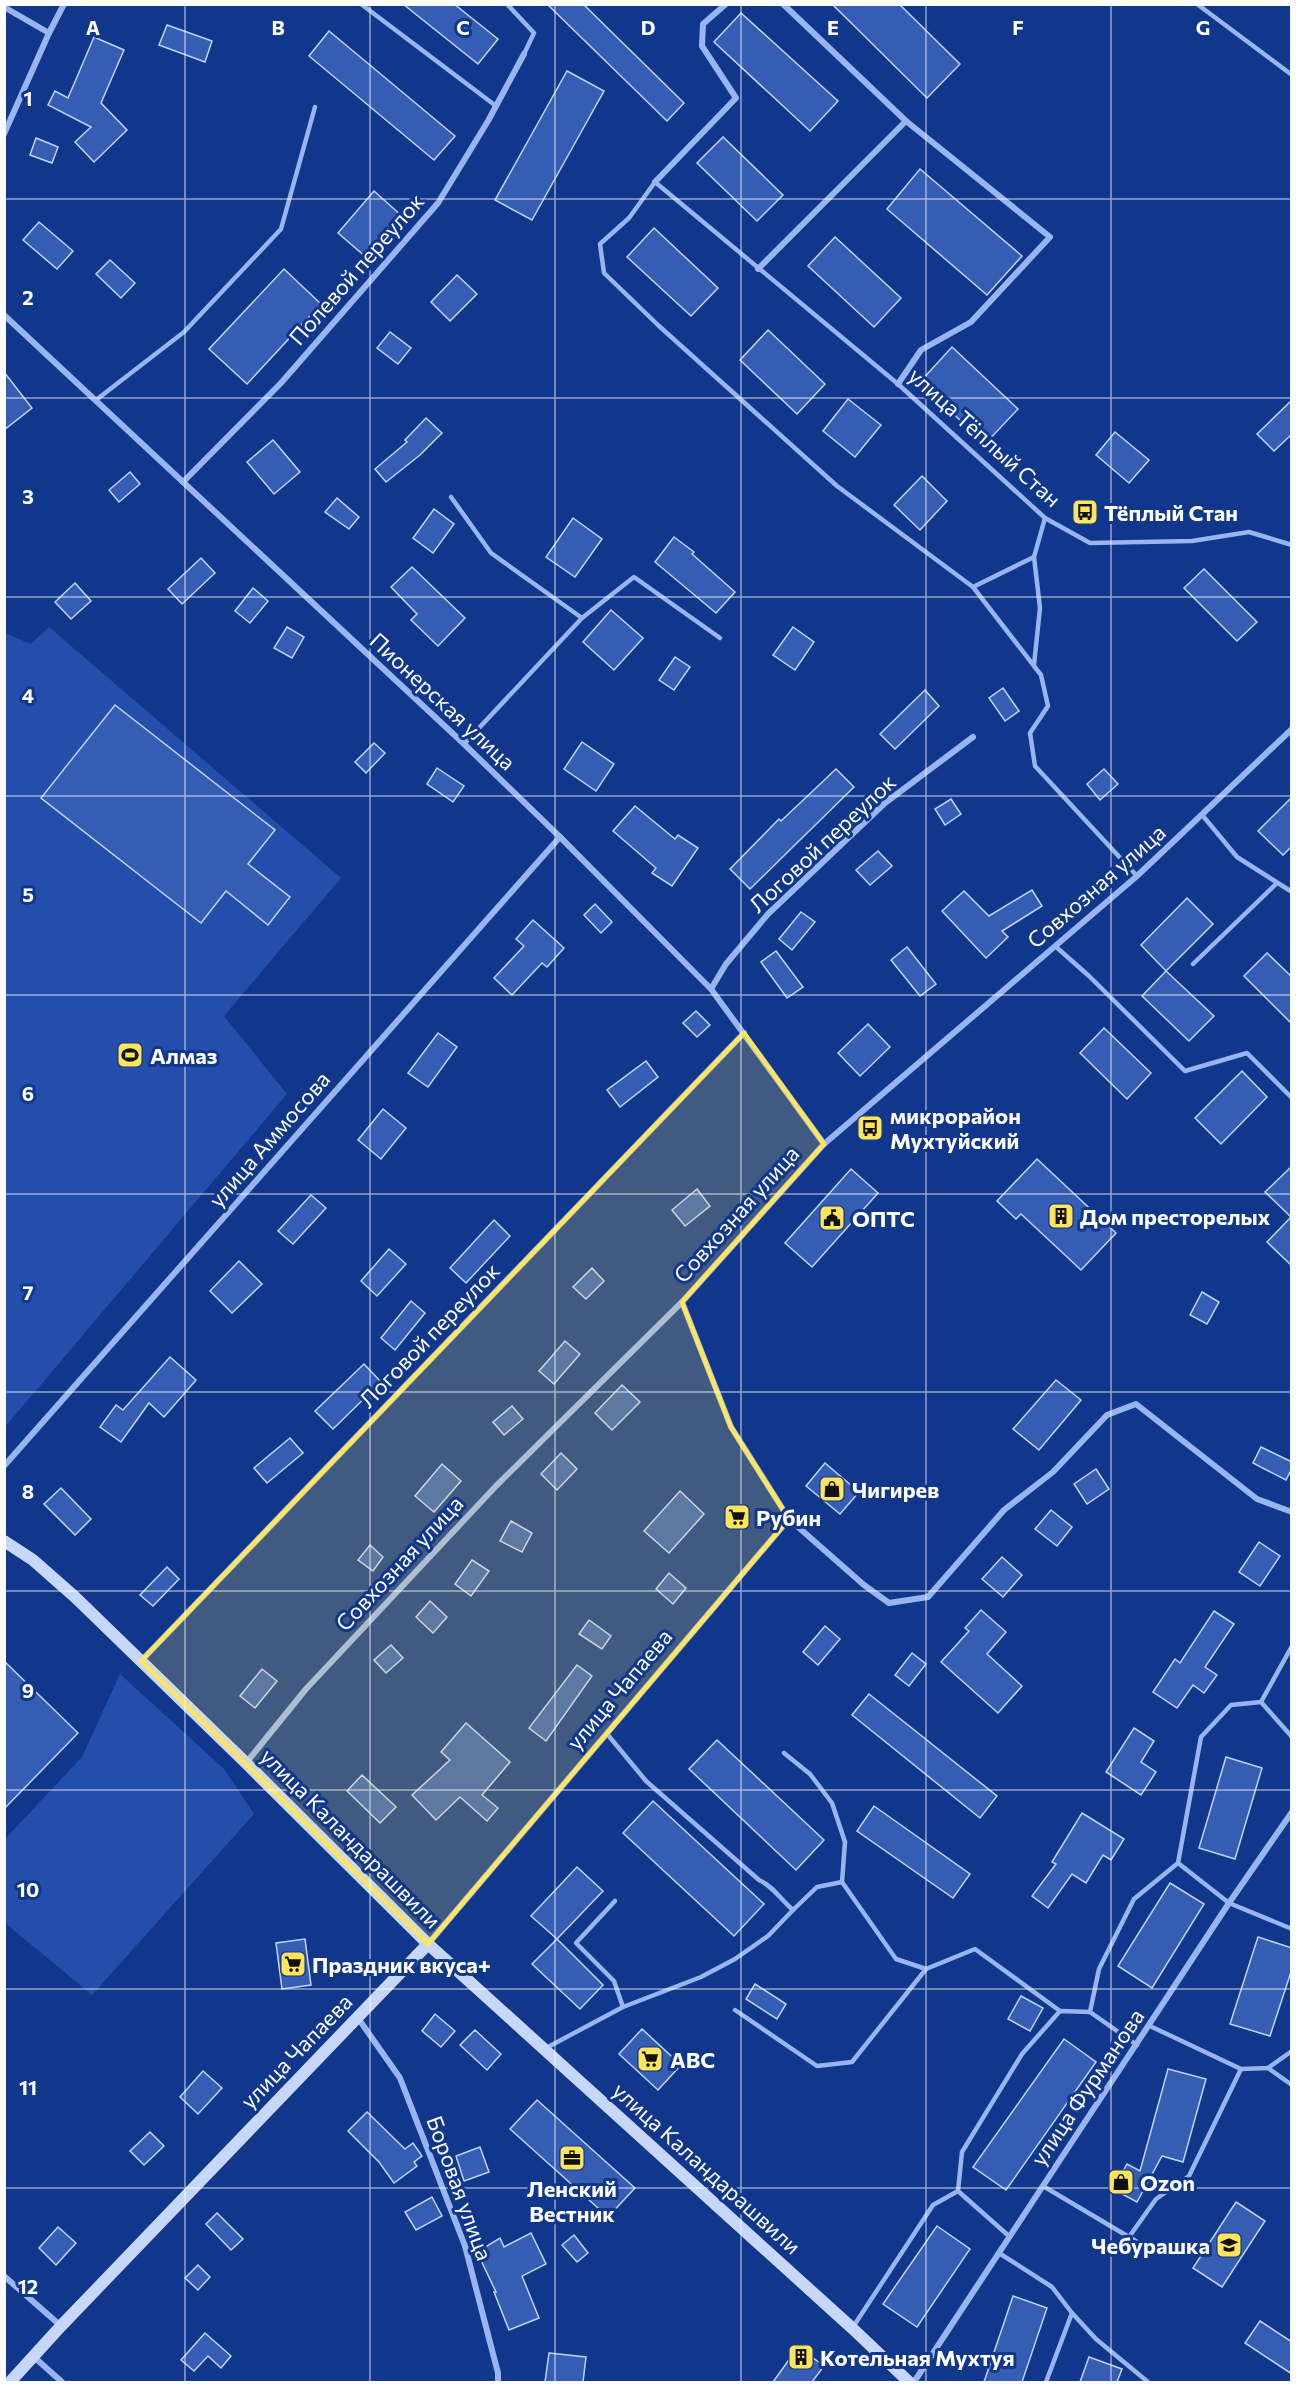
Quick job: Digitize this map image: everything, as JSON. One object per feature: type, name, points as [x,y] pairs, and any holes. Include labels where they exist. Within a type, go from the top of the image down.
[{"type":"main road","name":"улица Каландарашвили","points":[[4,1541],[33,1560],[141,1661],[246,1762],[428,1944],[909,2382]]},
{"type":"main road","name":"улица Чапаева","points":[[10,2382],[428,1944]]},
{"type":"street","points":[[4,134],[64,4]]},
{"type":"street","points":[[655,182],[736,98],[702,46],[703,24],[726,4]]},
{"type":"street","points":[[783,4],[906,121],[1050,237],[971,322],[921,350],[898,384]]},
{"type":"street","points":[[4,7],[49,33]]},
{"type":"street","name":"Полевой переулок","points":[[183,482],[281,383],[438,203],[524,54]]},
{"type":"street","points":[[758,269],[906,121]]},
{"type":"street","name":"Пионерская улица","points":[[4,315],[464,744],[711,989],[824,1144]]},
{"type":"street","name":"Совхозная улица","points":[[246,1762],[306,1689],[496,1486],[682,1302],[824,1144],[1137,876],[1203,816],[1292,729]]},
{"type":"street","name":"Логовой переулок","points":[[711,989],[726,964],[768,914],[885,803],[973,737]]},
{"type":"street","name":"улица Аммосова","points":[[4,1466],[560,837]]},
{"type":"street","name":"Логовой переулок","points":[[141,1661],[744,1033]]},
{"type":"street","points":[[682,1302],[731,1427],[789,1519],[864,1585],[889,1602],[928,1597],[1004,1510],[1053,1472],[1107,1415],[1136,1404],[1257,1499],[1292,1512]]},
{"type":"street","name":"улица Чапаева","points":[[428,1944],[608,1735],[789,1519]]},
{"type":"street","name":"улица Фурманова","points":[[914,2382],[1229,1903],[1292,1812]]},
{"type":"street","name":"Боровая улица","points":[[358,2017],[400,2078],[465,2246],[498,2373],[498,2382]]},
{"type":"street","points":[[4,2276],[61,2326]]},
{"type":"street","points":[[34,2357],[62,2382]]},
{"type":"lane","points":[[361,4],[496,106]]},
{"type":"lane","points":[[507,4],[534,33],[524,54]]},
{"type":"lane","points":[[1197,4],[1292,75]]},
{"type":"lane","points":[[96,400],[184,332],[280,229],[315,107]]},
{"type":"lane","points":[[655,182],[629,218],[600,244],[604,273],[659,326],[837,486],[973,587],[1041,675],[1048,706],[1030,734],[1035,766],[1137,876]]},
{"type":"lane","name":"улица Тёплый Стан","points":[[655,182],[898,384],[1045,518],[1090,543],[1192,541],[1249,532],[1292,545]]},
{"type":"lane","points":[[451,497],[490,552],[582,618]]},
{"type":"lane","points":[[1034,665],[1041,608],[1034,557],[1045,518]]},
{"type":"lane","points":[[973,587],[1034,557]]},
{"type":"lane","points":[[464,744],[582,618],[634,577],[720,638]]},
{"type":"lane","points":[[1203,816],[1237,857],[1292,892]]},
{"type":"lane","points":[[1193,964],[1278,883]]},
{"type":"lane","points":[[1055,946],[1089,976],[1185,1071],[1247,1053],[1292,1098]]},
{"type":"lane","points":[[1261,1702],[1292,1646]]},
{"type":"lane","points":[[1261,1702],[1292,1737]]},
{"type":"lane","points":[[1090,2012],[1099,1969],[1134,1899],[1178,1863],[1202,1737],[1230,1705],[1261,1702]]},
{"type":"lane","points":[[608,1735],[646,1781],[759,1880],[770,1885],[778,1898],[793,1910]]},
{"type":"lane","points":[[784,1753],[810,1774],[832,1803],[845,1842],[842,1882],[896,1959],[926,1969]]},
{"type":"lane","points":[[1178,1863],[1229,1903],[1292,1929]]},
{"type":"lane","points":[[544,2048],[623,2007],[701,1977],[735,1959],[768,1936],[817,1887],[842,1882]]},
{"type":"lane","points":[[615,1901],[576,1943],[614,1981],[623,2007]]},
{"type":"lane","points":[[735,2010],[817,2066],[852,2062],[926,1969],[975,1949],[1060,2010],[1090,2012],[1137,2045]]},
{"type":"lane","points":[[958,2191],[962,2152],[1022,2054],[1060,2010]]},
{"type":"lane","points":[[1149,2026],[1241,2069],[1268,2068],[1292,2051]]},
{"type":"lane","points":[[1268,2068],[1292,2085]]},
{"type":"lane","points":[[1129,2237],[1156,2199],[1189,2176],[1241,2069]]},
{"type":"lane","points":[[1043,2186],[1152,2251]]},
{"type":"lane","points":[[958,2191],[1010,2237]]},
{"type":"lane","points":[[852,2328],[933,2205],[958,2191]]},
{"type":"lane","points":[[999,2253],[1052,2287],[1096,2339],[1145,2381]]},
{"type":"lane","points":[[1046,2382],[1072,2313]]},
{"type":"highlighted area","points":[[744,1033],[824,1144],[682,1302],[731,1427],[789,1519],[428,1944],[141,1661]]},
{"type":"shaded area","name":"Алмаз","points":[[49,627],[341,878],[224,1016],[287,1094],[5,1427],[5,633],[31,644]]},
{"type":"shaded area","points":[[120,1674],[224,1769],[254,1814],[92,1995],[5,1923],[5,1839],[82,1757]]},
{"type":"building","points":[[403,4],[454,4],[498,39],[478,64]]},
{"type":"building","points":[[547,4],[583,4],[684,103],[667,121]]},
{"type":"building","points":[[832,4],[899,4],[960,64],[927,98]]},
{"type":"building","points":[[741,13],[838,101],[810,131],[714,42]]},
{"type":"building","points":[[167,25],[212,41],[205,62],[159,45]]},
{"type":"building","points":[[329,31],[455,136],[434,160],[309,56]]},
{"type":"building","points":[[94,37],[124,50],[101,103],[127,130],[94,162],[75,142],[91,127],[48,105],[55,91],[68,98]]},
{"type":"building","points":[[567,71],[604,91],[532,220],[495,200]]},
{"type":"building","points":[[723,137],[783,195],[757,221],[697,163]]},
{"type":"building","points":[[36,138],[58,147],[52,163],[30,155]]},
{"type":"building","points":[[920,169],[1022,256],[987,295],[887,209]]},
{"type":"building","points":[[374,191],[402,216],[367,258],[338,233]]},
{"type":"building","points":[[39,222],[73,251],[57,269],[23,240]]},
{"type":"building","points":[[654,228],[718,288],[691,316],[627,257]]},
{"type":"building","points":[[835,237],[901,298],[874,327],[808,266]]},
{"type":"building","points":[[110,260],[135,283],[121,298],[96,274]]},
{"type":"building","points":[[284,269],[321,304],[247,384],[209,349]]},
{"type":"building","points":[[457,275],[477,294],[450,321],[431,302]]},
{"type":"building","points":[[768,330],[825,384],[797,414],[740,360]]},
{"type":"building","points":[[390,332],[411,348],[398,364],[377,348]]},
{"type":"building","points":[[952,347],[1018,409],[985,444],[920,382]]},
{"type":"building","points":[[4,372],[32,408],[4,430]]},
{"type":"building","points":[[848,399],[881,425],[855,457],[823,431]]},
{"type":"building","points":[[1292,400],[1292,434],[1274,451],[1257,434]]},
{"type":"building","points":[[426,418],[442,433],[420,455],[386,482],[375,469],[407,442],[405,440]]},
{"type":"building","points":[[1115,432],[1149,460],[1129,483],[1096,455]]},
{"type":"building","points":[[273,440],[300,472],[274,494],[247,462]]},
{"type":"building","points":[[130,472],[140,484],[119,502],[109,490]]},
{"type":"building","points":[[922,476],[947,501],[920,530],[894,505]]},
{"type":"building","points":[[337,498],[359,517],[349,529],[325,512]]},
{"type":"building","points":[[434,509],[454,524],[433,553],[413,538]]},
{"type":"building","points":[[573,518],[602,539],[575,577],[546,557]]},
{"type":"building","points":[[674,537],[694,552],[692,554],[735,592],[716,613],[655,562]]},
{"type":"building","points":[[201,558],[215,573],[182,604],[168,589]]},
{"type":"building","points":[[412,567],[465,618],[438,646],[411,620],[417,614],[391,587]]},
{"type":"building","points":[[1204,569],[1257,622],[1237,641],[1184,588]]},
{"type":"building","points":[[75,583],[91,601],[71,619],[55,602]]},
{"type":"building","points":[[253,588],[268,601],[250,623],[235,611]]},
{"type":"building","points":[[611,610],[643,638],[614,670],[583,642]]},
{"type":"building","points":[[287,627],[304,637],[292,658],[274,648]]},
{"type":"building","points":[[793,627],[814,642],[795,670],[773,655]]},
{"type":"building","points":[[675,657],[690,667],[674,690],[659,680]]},
{"type":"building","points":[[1003,688],[1019,711],[1005,721],[989,698]]},
{"type":"building","points":[[925,690],[939,706],[895,749],[880,734]]},
{"type":"building","points":[[115,705],[275,830],[248,864],[290,897],[268,925],[226,891],[201,923],[41,798]]},
{"type":"building","points":[[582,742],[614,764],[596,791],[564,769]]},
{"type":"building","points":[[374,743],[385,753],[366,773],[355,762]]},
{"type":"building","points":[[437,768],[464,786],[453,802],[427,784]]},
{"type":"building","points":[[836,769],[854,787],[750,889],[730,869],[779,819],[781,821]]},
{"type":"building","points":[[1104,769],[1118,784],[1100,800],[1087,784]]},
{"type":"building","points":[[1292,797],[1292,846],[1283,855],[1258,831]]},
{"type":"building","points":[[951,799],[961,814],[945,825],[935,809]]},
{"type":"building","points":[[635,806],[675,839],[678,835],[698,848],[672,886],[652,873],[656,868],[613,831]]},
{"type":"building","points":[[878,851],[892,866],[870,885],[856,870]]},
{"type":"building","points":[[1032,890],[1042,906],[1002,931],[1008,937],[986,958],[942,911],[964,891],[989,916]]},
{"type":"building","points":[[1187,898],[1213,924],[1166,971],[1141,945]]},
{"type":"building","points":[[595,904],[612,922],[601,933],[584,915]]},
{"type":"building","points":[[801,912],[815,922],[792,950],[779,939]]},
{"type":"building","points":[[533,920],[564,948],[547,967],[542,963],[512,995],[494,978],[524,946],[516,939]]},
{"type":"building","points":[[907,947],[936,984],[920,996],[891,960]]},
{"type":"building","points":[[776,951],[803,987],[787,998],[761,962]]},
{"type":"building","points":[[1267,953],[1292,977],[1292,1024],[1244,976]]},
{"type":"building","points":[[1166,971],[1214,1016],[1189,1041],[1142,996]]},
{"type":"building","points":[[696,1011],[710,1025],[697,1037],[683,1023]]},
{"type":"building","points":[[868,1024],[890,1047],[860,1076],[838,1053]]},
{"type":"building","points":[[1104,1028],[1151,1073],[1127,1099],[1080,1053]]},
{"type":"building","points":[[438,1033],[457,1047],[428,1087],[408,1073]]},
{"type":"building","points":[[646,1061],[658,1077],[620,1107],[607,1090]]},
{"type":"building","points":[[1242,1071],[1267,1097],[1221,1144],[1195,1118]]},
{"type":"building","points":[[383,1109],[406,1128],[381,1159],[358,1140]]},
{"type":"building","name":"Дом престорелых","points":[[1037,1159],[1116,1233],[1081,1270],[1021,1214],[1016,1219],[997,1201]]},
{"type":"building","points":[[1292,1166],[1292,1266],[1267,1242],[1291,1217],[1265,1192]]},
{"type":"building","name":"ОПТС","points":[[851,1169],[878,1193],[812,1267],[785,1243]]},
{"type":"building","points":[[697,1189],[710,1206],[685,1226],[672,1210]]},
{"type":"building","points":[[311,1195],[326,1208],[293,1244],[278,1231]]},
{"type":"building","points":[[494,1220],[510,1236],[466,1283],[450,1268]]},
{"type":"building","points":[[389,1249],[406,1264],[377,1296],[361,1281]]},
{"type":"building","points":[[239,1261],[262,1284],[232,1313],[210,1291]]},
{"type":"building","points":[[592,1268],[604,1281],[586,1299],[573,1287]]},
{"type":"building","points":[[1202,1292],[1219,1302],[1207,1324],[1190,1315]]},
{"type":"building","points":[[411,1301],[425,1313],[395,1350],[381,1338]]},
{"type":"building","points":[[565,1341],[580,1354],[554,1384],[539,1371]]},
{"type":"building","points":[[170,1357],[196,1380],[164,1417],[149,1403],[121,1442],[100,1427],[116,1405],[123,1410]]},
{"type":"building","points":[[364,1364],[381,1382],[333,1429],[315,1411]]},
{"type":"building","points":[[1056,1380],[1081,1400],[1039,1450],[1013,1429]]},
{"type":"building","points":[[622,1385],[640,1402],[612,1430],[595,1413]]},
{"type":"building","points":[[512,1406],[523,1419],[504,1435],[493,1422]]},
{"type":"building","points":[[290,1438],[303,1453],[267,1483],[254,1468]]},
{"type":"building","points":[[1261,1447],[1292,1462],[1292,1468],[1286,1480],[1253,1463]]},
{"type":"building","points":[[561,1453],[577,1469],[557,1490],[541,1474]]},
{"type":"building","name":"Чигирев","points":[[825,1463],[859,1492],[840,1514],[806,1486]]},
{"type":"building","points":[[442,1464],[461,1481],[434,1512],[415,1496]]},
{"type":"building","points":[[1096,1469],[1109,1489],[1087,1504],[1074,1484]]},
{"type":"building","points":[[61,1488],[91,1519],[75,1535],[44,1504]]},
{"type":"building","points":[[680,1491],[704,1514],[669,1553],[644,1531]]},
{"type":"building","points":[[1051,1510],[1072,1527],[1057,1546],[1035,1529]]},
{"type":"building","points":[[511,1521],[532,1533],[522,1552],[500,1541]]},
{"type":"building","points":[[1259,1542],[1280,1556],[1260,1586],[1239,1572]]},
{"type":"building","points":[[370,1545],[383,1557],[373,1571],[358,1560]]},
{"type":"building","points":[[1002,1557],[1022,1575],[1003,1597],[982,1579]]},
{"type":"building","points":[[472,1560],[489,1571],[471,1596],[455,1584]]},
{"type":"building","points":[[167,1567],[179,1579],[153,1606],[140,1595]]},
{"type":"building","points":[[669,1573],[686,1588],[673,1604],[656,1589]]},
{"type":"building","points":[[430,1601],[447,1617],[433,1633],[416,1617]]},
{"type":"building","points":[[981,1610],[1006,1632],[987,1654],[1022,1686],[998,1713],[941,1662],[969,1631],[965,1628]]},
{"type":"building","points":[[1214,1611],[1234,1624],[1205,1667],[1217,1675],[1204,1693],[1193,1685],[1177,1708],[1153,1692],[1175,1659],[1180,1663]]},
{"type":"building","points":[[589,1620],[611,1636],[602,1649],[579,1634]]},
{"type":"building","points":[[825,1626],[840,1639],[818,1665],[803,1652]]},
{"type":"building","points":[[391,1645],[403,1658],[386,1673],[374,1660]]},
{"type":"building","points":[[912,1653],[926,1664],[909,1686],[895,1675]]},
{"type":"building","points":[[4,1661],[78,1733],[4,1809]]},
{"type":"building","points":[[577,1665],[592,1676],[546,1741],[529,1728]]},
{"type":"building","points":[[262,1669],[277,1681],[255,1708],[240,1696]]},
{"type":"building","points":[[869,1694],[997,1796],[980,1818],[852,1715]]},
{"type":"building","points":[[466,1723],[510,1762],[482,1795],[498,1808],[487,1821],[460,1797],[436,1820],[412,1795],[450,1760],[441,1752]]},
{"type":"building","points":[[1134,1728],[1154,1741],[1141,1762],[1156,1772],[1141,1795],[1106,1772]]},
{"type":"building","points":[[717,1740],[824,1840],[796,1870],[689,1769]]},
{"type":"building","points":[[1226,1757],[1262,1768],[1235,1859],[1199,1848]]},
{"type":"building","points":[[362,1775],[396,1807],[380,1823],[347,1791]]},
{"type":"building","points":[[653,1801],[764,1904],[734,1936],[623,1833]]},
{"type":"building","points":[[874,1806],[970,1874],[953,1898],[857,1831]]},
{"type":"building","points":[[1082,1813],[1124,1839],[1111,1860],[1103,1855],[1086,1883],[1072,1874],[1048,1908],[1032,1896],[1056,1864],[1052,1862]]},
{"type":"building","points":[[577,1867],[603,1891],[557,1939],[531,1916]]},
{"type":"building","points":[[1170,1883],[1204,1904],[1152,1988],[1118,1966]]},
{"type":"building","points":[[1258,1937],[1292,1948],[1292,1969],[1270,2036],[1230,2024]]},
{"type":"building","name":"Праздник вкуса+","points":[[305,1939],[311,1985],[282,1989],[276,1943]]},
{"type":"building","points":[[557,1939],[603,1985],[580,2009],[532,1964]]},
{"type":"building","points":[[755,1984],[786,2004],[777,2019],[746,1999]]},
{"type":"building","points":[[1021,1996],[1043,2008],[1030,2031],[1008,2019]]},
{"type":"building","points":[[435,2014],[455,2031],[441,2047],[422,2031]]},
{"type":"building","name":"ABC","points":[[642,2029],[681,2065],[658,2090],[619,2054]]},
{"type":"building","points":[[475,2030],[501,2054],[487,2070],[460,2045]]},
{"type":"building","points":[[1064,2039],[1096,2062],[1006,2190],[973,2167]]},
{"type":"building","points":[[1168,2069],[1206,2079],[1183,2162],[1162,2156],[1137,2202],[1122,2194],[1117,2182],[1127,2164],[1140,2171]]},
{"type":"building","points":[[203,2071],[222,2088],[198,2114],[180,2097]]},
{"type":"building","name":"Ленский Вестник","points":[[537,2100],[635,2188],[608,2217],[510,2129]]},
{"type":"building","points":[[367,2112],[405,2149],[413,2143],[422,2156],[414,2162],[417,2166],[394,2183],[379,2162],[348,2131]]},
{"type":"building","points":[[150,2132],[164,2146],[144,2165],[130,2151]]},
{"type":"building","points":[[480,2147],[489,2172],[464,2181],[456,2156]]},
{"type":"building","points":[[432,2197],[442,2216],[416,2230],[405,2212]]},
{"type":"building","name":"Чебурашка","points":[[1236,2202],[1265,2221],[1222,2287],[1193,2268]]},
{"type":"building","points":[[217,2213],[243,2239],[231,2250],[206,2224]]},
{"type":"building","points":[[937,2226],[970,2249],[917,2327],[883,2304]]},
{"type":"building","points":[[58,2227],[76,2243],[56,2265],[39,2248]]},
{"type":"building","points":[[531,2233],[546,2264],[522,2276],[539,2318],[509,2330],[494,2292],[496,2292],[477,2252],[500,2238],[504,2247]]},
{"type":"building","points":[[574,2235],[588,2253],[577,2262],[562,2245]]},
{"type":"building","points":[[198,2265],[210,2277],[198,2290],[185,2278]]},
{"type":"building","points":[[1013,2296],[1047,2308],[1022,2382],[984,2382]]},
{"type":"building","points":[[1260,2321],[1292,2342],[1292,2374],[1245,2343]]},
{"type":"building","points":[[205,2333],[231,2356],[221,2368],[208,2356],[194,2371],[181,2360]]},
{"type":"building","name":"Котельная Мухтуя","points":[[798,2347],[824,2366],[812,2382],[773,2382]]},
{"type":"building","points":[[549,2353],[586,2357],[583,2382],[545,2382]]},
{"type":"building","points":[[1089,2357],[1122,2369],[1117,2382],[1080,2382]]},
{"type":"place","name":"Тёплый Стан","points":[[1085,512]]},
{"type":"place","name":"Алмаз","points":[[130,1055]]},
{"type":"place","name":"микрорайон Мухтуйский","points":[[870,1128]]},
{"type":"place","name":"Дом престорелых","points":[[1061,1216]]},
{"type":"place","name":"ОПТС","points":[[832,1218]]},
{"type":"place","name":"Чигирев","points":[[832,1489]]},
{"type":"place","name":"Рубин","points":[[737,1517]]},
{"type":"place","name":"Праздник вкуса+","points":[[293,1964]]},
{"type":"place","name":"ABC","points":[[650,2059]]},
{"type":"place","name":"Ленский Вестник","points":[[572,2158]]},
{"type":"place","name":"Ozon","points":[[1121,2182]]},
{"type":"place","name":"Чебурашка","points":[[1229,2245]]},
{"type":"place","name":"Котельная Мухтуя","points":[[801,2357]]}]
